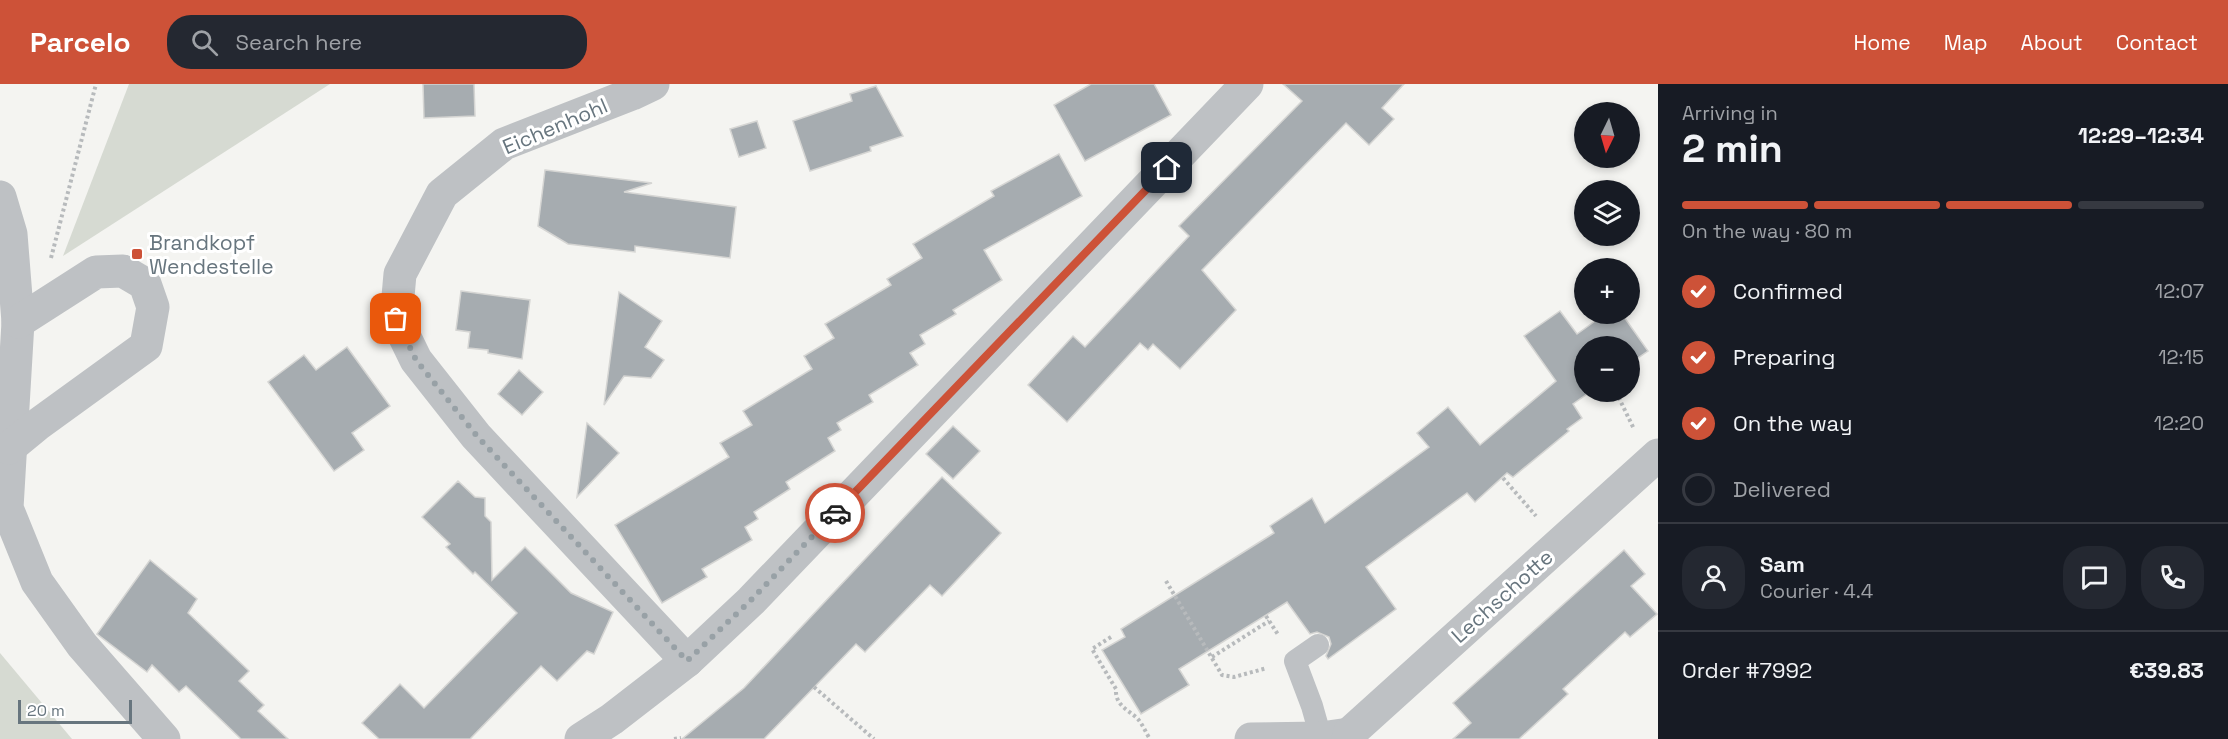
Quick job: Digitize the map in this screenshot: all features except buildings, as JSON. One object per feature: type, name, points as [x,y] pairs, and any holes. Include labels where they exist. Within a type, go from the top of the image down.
[{"type":"street","name":"Eichenhohl","points":[[653,84],[504,144],[442,194],[400,274],[396,319],[416,360],[477,436],[687,661]]},
{"type":"street","points":[[581,739],[687,661],[750,601],[1247,84]]},
{"type":"street","points":[[0,197],[11,234],[18,311],[7,508],[37,582],[82,645],[164,739]]},
{"type":"street","points":[[9,448],[37,425],[147,346],[153,307],[146,284],[123,271],[96,273],[18,311]]},
{"type":"street","name":"Lechschotte","points":[[1339,737],[1658,455]]},
{"type":"street","points":[[1251,739],[1339,737]]},
{"type":"lane","points":[[1318,645],[1295,661],[1312,706],[1339,737]]},
{"type":"path","points":[[18,311],[50,263],[96,84]]},
{"type":"path","points":[[1503,478],[1560,543]]},
{"type":"path","points":[[1166,581],[1222,675],[1234,677],[1295,661],[1266,616]]},
{"type":"path","points":[[1212,657],[1269,621]]},
{"type":"path","points":[[1111,637],[1092,649],[1116,689],[1115,695],[1126,712],[1138,719],[1150,739]]},
{"type":"path","points":[[814,687],[874,739]]},
{"type":"path","points":[[674,739],[681,738]]},
{"type":"shaded area","points":[[129,84],[330,84],[63,256]]},
{"type":"shaded area","points":[[0,653],[72,739],[0,739]]},
{"type":"way so far","points":[[396,319],[416,360],[477,436],[687,661],[750,601],[835,513]]},
{"type":"place","name":"Brandkopf Wendestelle","points":[[137,254]]},
{"type":"route","points":[[835,513],[1167,168]]}]
